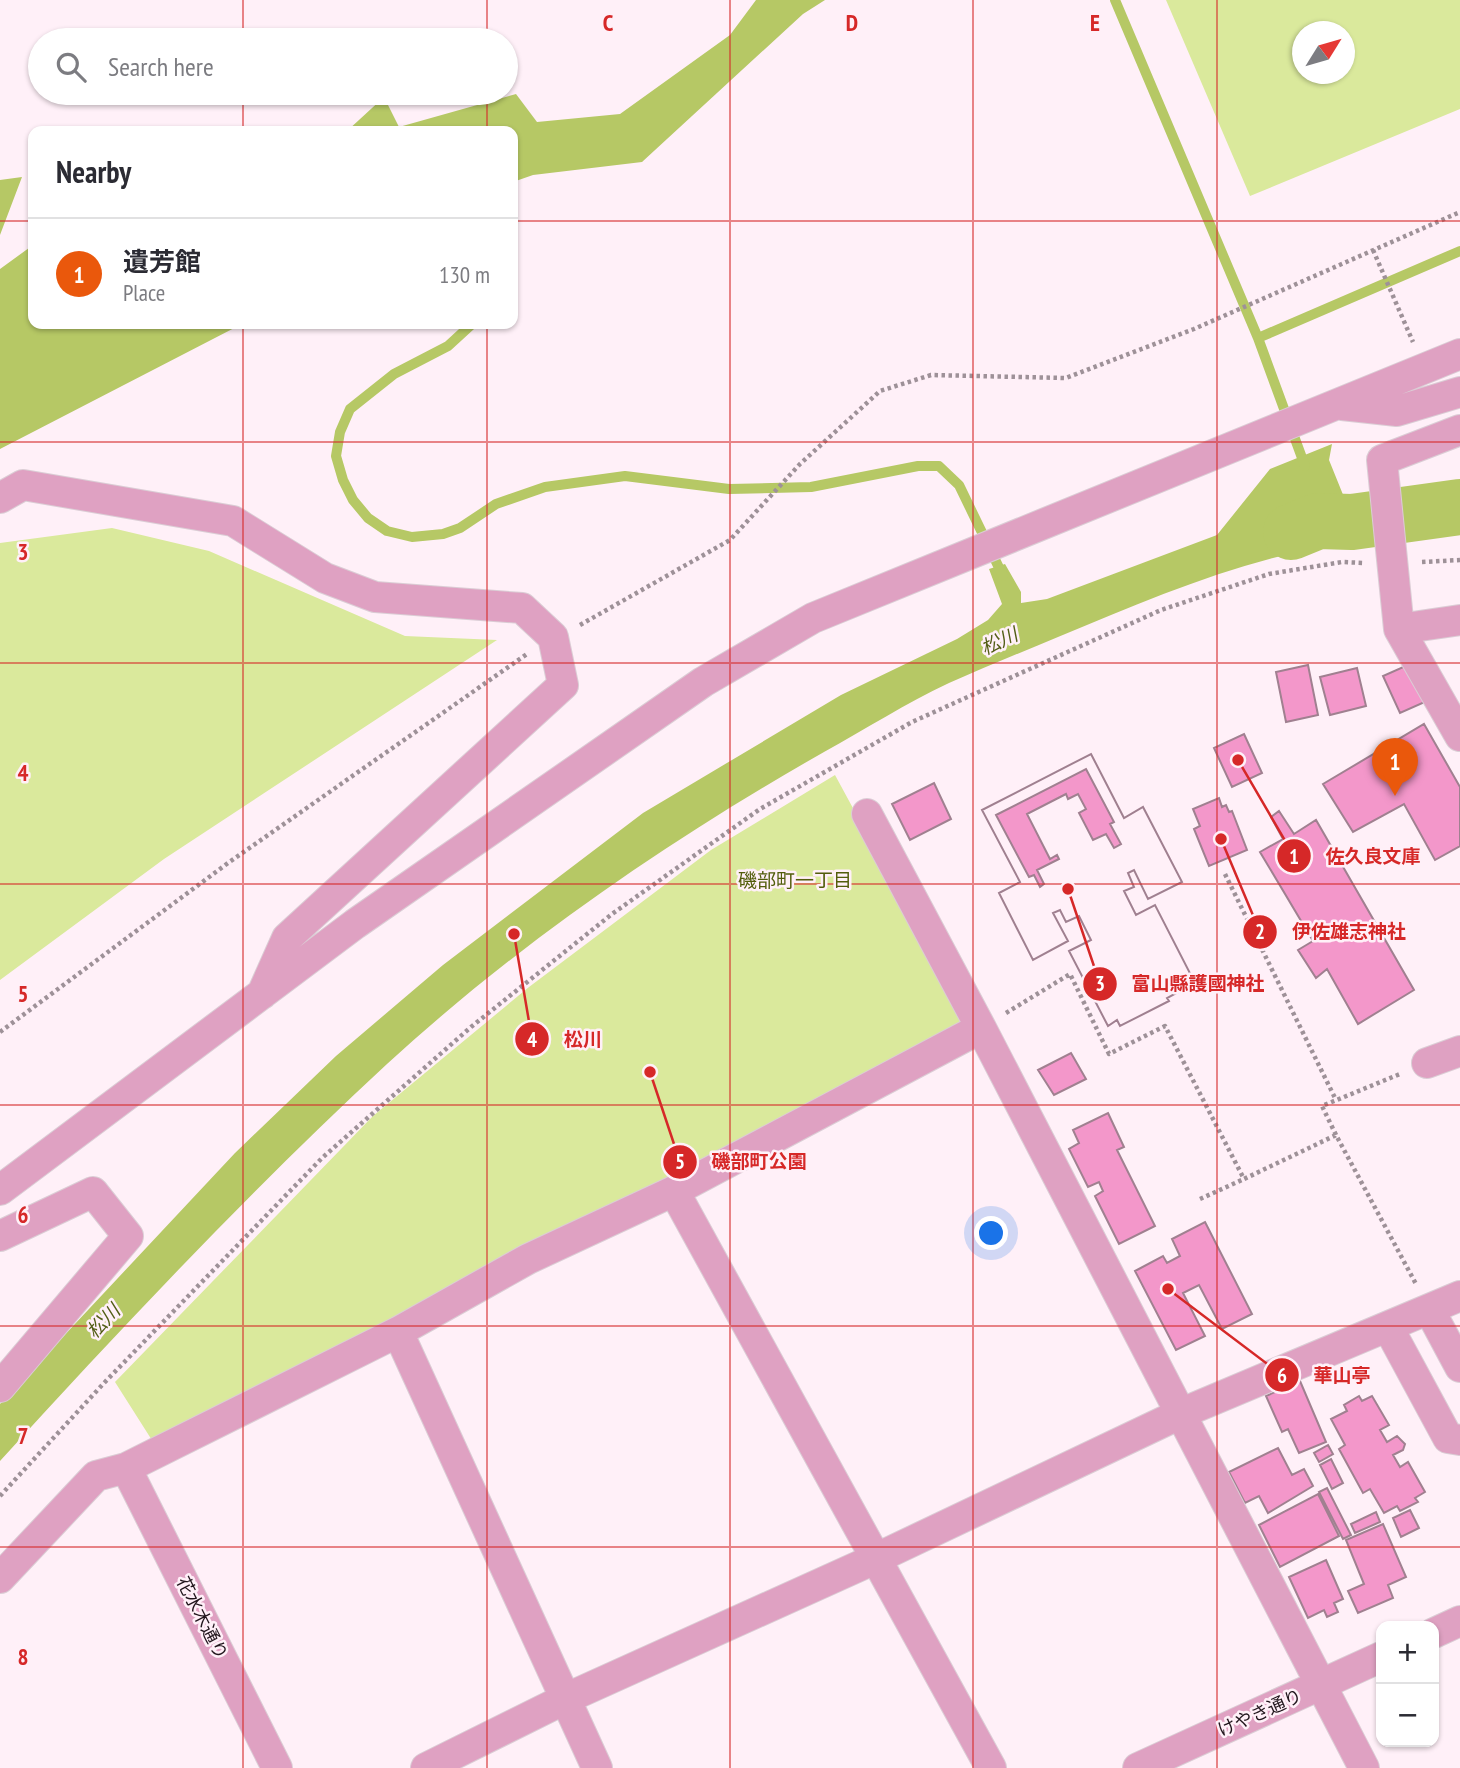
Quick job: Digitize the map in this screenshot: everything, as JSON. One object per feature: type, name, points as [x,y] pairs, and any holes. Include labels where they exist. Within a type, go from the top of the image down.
[{"type":"street","points":[[0,1190],[261,998],[355,924],[703,682],[813,618],[1460,354]]},
{"type":"street","points":[[1338,405],[1397,411],[1460,392]]},
{"type":"street","points":[[1460,430],[1382,460],[1399,629],[1460,736]]},
{"type":"street","points":[[0,498],[23,485],[233,521],[325,578],[375,597],[522,608],[553,637],[563,685],[287,938],[261,998]]},
{"type":"street","points":[[1399,629],[1460,620]]},
{"type":"street","points":[[867,814],[1182,1413],[1364,1768]]},
{"type":"street","points":[[0,1578],[96,1476],[126,1468],[398,1332],[528,1259],[674,1191],[981,1028]]},
{"type":"street","points":[[1427,1063],[1460,1051]]},
{"type":"street","points":[[674,1191],[991,1768]]},
{"type":"street","points":[[0,1236],[93,1192],[128,1236],[0,1387]]},
{"type":"street","points":[[426,1768],[567,1698],[877,1558],[1182,1413],[1460,1296]]},
{"type":"street","points":[[1429,1309],[1460,1367]]},
{"type":"street","points":[[1388,1327],[1448,1438],[1460,1440]]},
{"type":"street","points":[[398,1332],[597,1768]]},
{"type":"street","name":"花水木通り","points":[[126,1468],[277,1768]]},
{"type":"street","points":[[1439,1631],[1460,1621]]},
{"type":"street","name":"けやき通り","points":[[1138,1768],[1376,1659]]},
{"type":"path","points":[[0,1032],[228,863],[553,637],[601,615],[730,540],[800,464],[880,391],[931,375],[1066,378],[1194,329],[1460,212]]},
{"type":"path","points":[[1373,250],[1424,368]]},
{"type":"path","points":[[0,1496],[104,1383],[322,1158],[471,1027],[590,931],[760,809],[912,722],[1161,610],[1269,574],[1342,562],[1394,565],[1460,560]]},
{"type":"path","points":[[1225,874],[1336,1100]]},
{"type":"path","points":[[981,1028],[1070,974],[1109,1054],[1165,1026],[1244,1179]]},
{"type":"path","points":[[1427,1063],[1322,1106],[1429,1309]]},
{"type":"path","points":[[1200,1199],[1336,1135]]},
{"type":"shaded area","points":[[1166,0],[1460,0],[1460,109],[1250,196]]},
{"type":"shaded area","points":[[112,528],[209,551],[405,636],[497,640],[164,859],[0,980],[0,543]]},
{"type":"shaded area","points":[[835,775],[964,1013],[959,1029],[155,1445],[115,1382],[373,1116],[529,987],[711,850]]},
{"type":"water","points":[[756,0],[825,0],[803,14],[642,162],[533,175],[518,180],[518,126],[403,126],[477,105],[518,105],[518,97],[537,122],[620,114],[730,35]]},
{"type":"water","points":[[375,105],[388,105],[398,126],[352,126]]},
{"type":"water","points":[[22,177],[0,235],[0,180]]},
{"type":"water","points":[[28,249],[28,329],[232,329],[0,449],[0,269]]},
{"type":"water","name":"松川","points":[[1332,444],[1329,460],[1350,512],[1365,511],[1368,532],[1362,532],[1361,541],[1282,556],[1206,578],[949,683],[766,786],[652,857],[542,935],[437,1019],[387,1064],[190,1258],[0,1461],[0,1404],[235,1153],[336,1056],[443,965],[643,813],[841,695],[957,639],[988,620],[1002,604],[989,569],[1005,564],[1021,592],[1021,603],[1047,599],[1217,535],[1270,469]]},
{"type":"water","points":[[1460,495],[1460,519],[1421,524],[1418,520],[1400,525],[1397,510],[1418,506],[1418,502]]},
{"type":"building","points":[[1410,664],[1427,701],[1400,713],[1383,676]]},
{"type":"building","points":[[1308,665],[1318,715],[1286,722],[1276,672]]},
{"type":"building","points":[[1357,668],[1366,706],[1330,715],[1320,677]]},
{"type":"building","points":[[1424,724],[1460,787],[1460,846],[1435,860],[1404,804],[1353,832],[1323,784]]},
{"type":"building","points":[[1244,734],[1262,773],[1232,787],[1214,748]]},
{"type":"building","points":[[1091,754],[1124,818],[1143,807],[1182,882],[1148,899],[1134,870],[1128,873],[1134,887],[1124,891],[1136,915],[1155,905],[1195,983],[1167,998],[1169,1001],[1120,1026],[1117,1020],[1108,1026],[1069,951],[1091,940],[1079,916],[1066,922],[1060,910],[1053,913],[1068,941],[1033,960],[999,893],[1020,882],[982,810]],"holes":[[[1086,769],[1114,822],[1110,824],[1121,844],[1114,848],[1106,834],[1093,840],[1079,813],[1086,809],[1078,794],[1068,799],[1066,794],[1027,814],[1050,859],[1057,855],[1059,859],[1037,870],[1044,884],[1040,887],[1034,875],[1029,877],[996,815]]]},
{"type":"building","points":[[1091,754],[1124,818],[1143,807],[1182,882],[1148,899],[1134,870],[1128,873],[1134,887],[1124,891],[1136,915],[1155,905],[1195,983],[1167,998],[1169,1001],[1120,1026],[1117,1020],[1108,1026],[1069,951],[1091,940],[1079,916],[1066,922],[1060,910],[1053,913],[1068,941],[1033,960],[999,893],[1020,882],[982,810]]},
{"type":"building","points":[[934,783],[951,819],[910,840],[892,804]]},
{"type":"building","points":[[1219,798],[1222,807],[1226,805],[1229,812],[1232,811],[1247,850],[1209,866],[1194,829],[1200,826],[1193,809]]},
{"type":"building","points":[[1279,811],[1294,834],[1316,820],[1414,990],[1358,1024],[1327,969],[1316,978],[1298,950],[1313,941],[1260,852],[1283,839],[1271,817]]},
{"type":"building","points":[[1071,1053],[1086,1079],[1054,1095],[1038,1070]]},
{"type":"building","points":[[1108,1113],[1124,1147],[1117,1150],[1155,1226],[1119,1244],[1095,1196],[1103,1191],[1099,1182],[1088,1187],[1069,1149],[1079,1143],[1073,1130]]},
{"type":"building","points":[[1205,1222],[1252,1314],[1222,1329],[1199,1285],[1183,1293],[1205,1336],[1176,1350],[1135,1271],[1163,1256],[1167,1263],[1180,1256],[1172,1239]]},
{"type":"building","points":[[1300,1381],[1326,1442],[1299,1453],[1288,1429],[1282,1432],[1266,1396]]},
{"type":"building","points":[[1359,1396],[1362,1401],[1372,1396],[1389,1425],[1380,1430],[1387,1442],[1397,1436],[1405,1444],[1403,1450],[1393,1455],[1400,1467],[1408,1462],[1425,1492],[1415,1498],[1418,1502],[1400,1511],[1397,1506],[1384,1513],[1370,1489],[1363,1493],[1339,1449],[1345,1445],[1331,1419],[1347,1411],[1344,1405]]},
{"type":"building","points":[[1328,1445],[1333,1454],[1319,1462],[1314,1453]]},
{"type":"building","points":[[1278,1448],[1292,1475],[1304,1469],[1313,1486],[1268,1513],[1259,1496],[1245,1503],[1229,1472]]},
{"type":"building","points":[[1331,1459],[1343,1483],[1332,1489],[1320,1465]]},
{"type":"building","points":[[1327,1488],[1351,1535],[1343,1539],[1319,1492]]},
{"type":"building","points":[[1318,1494],[1339,1536],[1280,1567],[1259,1525]]},
{"type":"building","points":[[1410,1510],[1419,1528],[1401,1537],[1393,1518]]},
{"type":"building","points":[[1376,1512],[1380,1522],[1355,1533],[1351,1524]]},
{"type":"building","points":[[1383,1524],[1406,1577],[1388,1585],[1393,1598],[1358,1613],[1348,1591],[1364,1584],[1346,1540]]},
{"type":"building","points":[[1326,1560],[1343,1599],[1334,1603],[1338,1612],[1327,1617],[1324,1610],[1308,1618],[1289,1577]]},
{"type":"waterway","points":[[1115,0],[1258,338],[1305,466]]},
{"type":"waterway","points":[[1258,338],[1460,251]]},
{"type":"waterway","points":[[467,329],[448,346],[394,374],[350,409],[340,432],[336,456],[343,480],[353,500],[368,518],[387,531],[412,537],[443,534],[460,528],[496,504],[545,487],[625,476],[729,489],[811,487],[918,466],[939,466],[959,485],[1003,576]]},
{"type":"waterway","name":"松川","points":[[1291,532],[1318,521],[1352,522],[1460,507]]},
{"type":"place","name":"佐久良文庫","points":[[1238,760]]},
{"type":"place","name":"遺芳館","points":[[1395,796]]},
{"type":"place","name":"伊佐雄志神社","points":[[1221,839]]},
{"type":"place","name":"富山縣護國神社","points":[[1068,889]]},
{"type":"place","name":"松川","points":[[514,934]]},
{"type":"place","name":"磯部町公園","points":[[650,1072]]},
{"type":"place","name":"華山亭","points":[[1168,1289]]},
{"type":"district","name":"磯部町一丁目","points":[[795,880]]}]
